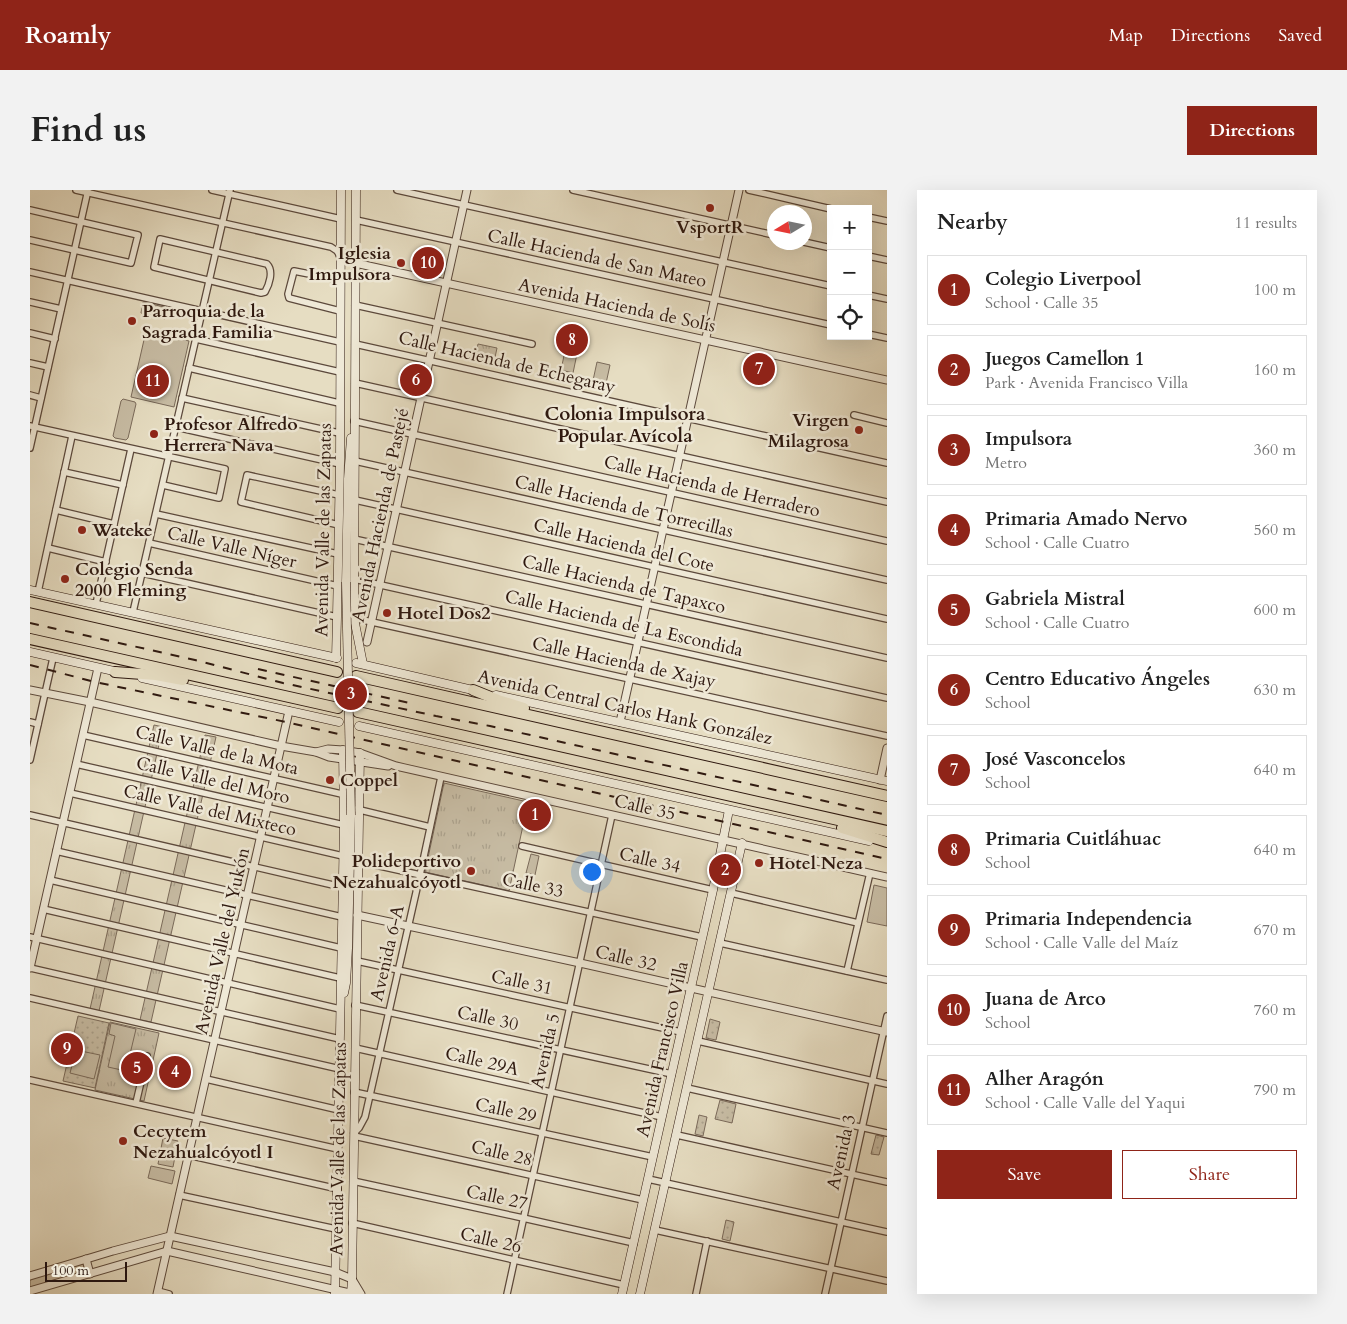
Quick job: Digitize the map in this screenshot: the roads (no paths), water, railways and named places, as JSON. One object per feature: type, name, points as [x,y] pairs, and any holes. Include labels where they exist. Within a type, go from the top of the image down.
[{"type":"highway","points":[[30,602],[337,672]]},
{"type":"highway","points":[[30,639],[338,708]]},
{"type":"highway","points":[[114,672],[156,675],[264,691]]},
{"type":"highway","name":"Avenida Central Carlos Hank González","points":[[356,676],[887,796]]},
{"type":"highway","points":[[473,690],[498,700],[533,710],[550,719]]},
{"type":"highway","points":[[358,712],[887,831]]},
{"type":"highway","points":[[796,811],[887,844]]},
{"type":"main road","name":"Avenida Valle de las Zapatas","points":[[133,612],[336,658],[338,590],[335,554],[339,525],[341,190]]},
{"type":"main road","name":"Avenida Valle de las Zapatas","points":[[356,190],[354,618],[359,663]]},
{"type":"main road","name":"Avenida Valle de las Zapatas","points":[[339,403],[344,430],[348,479]]},
{"type":"main road","name":"Avenida Valle de las Zapatas","points":[[335,1292],[340,978],[345,948],[351,816],[346,582],[348,479],[354,421]]},
{"type":"main road","points":[[338,590],[342,597],[347,598],[354,594]]},
{"type":"main road","points":[[34,591],[133,612]]},
{"type":"main road","points":[[30,652],[339,722]]},
{"type":"main road","name":"Avenida Central Carlos Hank González","points":[[359,663],[883,781]]},
{"type":"main road","points":[[359,726],[887,844]]},
{"type":"main road","name":"Avenida Valle de las Zapatas","points":[[340,1009],[346,983],[342,917],[344,754]]},
{"type":"main road","name":"Avenida Valle de las Zapatas","points":[[352,1294],[359,757]]},
{"type":"main road","points":[[344,791],[358,789]]},
{"type":"main road","name":"Avenida Francisco Villa","points":[[622,1294],[713,890],[729,810]]},
{"type":"main road","name":"Avenida Francisco Villa","points":[[640,1294],[742,844]]},
{"type":"main road","name":"Avenida Valle de las Zapatas","points":[[345,948],[355,1005]]},
{"type":"street","points":[[76,190],[88,191],[331,247],[338,251],[340,256]]},
{"type":"street","points":[[212,190],[229,192],[341,220]]},
{"type":"street","points":[[397,190],[827,285]]},
{"type":"street","name":"Avenida Hacienda de Pastejé","points":[[367,642],[467,190]]},
{"type":"street","points":[[573,190],[767,233]]},
{"type":"street","points":[[620,722],[739,190]]},
{"type":"street","points":[[748,190],[827,208]]},
{"type":"street","points":[[30,448],[32,427],[42,398],[88,191]]},
{"type":"street","points":[[133,612],[169,457],[178,427],[182,398],[229,192]]},
{"type":"street","points":[[30,210],[138,235],[131,264],[30,240]]},
{"type":"street","points":[[872,218],[887,221]]},
{"type":"street","name":"Calle Hacienda de San Mateo","points":[[356,220],[827,324]]},
{"type":"street","points":[[160,239],[216,252],[267,264],[271,271],[265,292],[261,293],[154,267],[160,239]]},
{"type":"street","points":[[812,244],[827,247]]},
{"type":"street","name":"Avenida Hacienda de Solís","points":[[340,256],[356,262],[887,380]]},
{"type":"street","points":[[872,257],[887,260]]},
{"type":"street","points":[[340,280],[294,270],[288,294],[288,297],[340,311]]},
{"type":"street","points":[[30,272],[340,342]]},
{"type":"street","points":[[872,295],[887,299]]},
{"type":"street","points":[[30,302],[62,309]]},
{"type":"street","points":[[355,305],[532,344]]},
{"type":"street","points":[[30,333],[55,339]]},
{"type":"street","points":[[872,335],[887,338]]},
{"type":"street","points":[[196,339],[340,372]]},
{"type":"street","name":"Calle Hacienda de Echegaray","points":[[355,344],[887,463]]},
{"type":"street","points":[[30,363],[48,367]]},
{"type":"street","points":[[189,368],[339,403]]},
{"type":"street","points":[[355,383],[887,502]]},
{"type":"street","points":[[30,395],[42,398]]},
{"type":"street","points":[[182,398],[339,433]]},
{"type":"street","points":[[854,415],[887,423]]},
{"type":"street","name":"Calle Hacienda de Herradero","points":[[354,421],[887,541]]},
{"type":"street","points":[[32,427],[225,470],[219,498],[163,485]]},
{"type":"street","points":[[178,427],[340,464]]},
{"type":"street","points":[[34,591],[48,548],[72,436]]},
{"type":"street","points":[[96,604],[131,449]]},
{"type":"street","name":"Calle Hacienda de Torrecillas","points":[[355,461],[887,580]]},
{"type":"street","points":[[64,472],[123,485]]},
{"type":"street","points":[[339,495],[247,474],[241,502],[339,525]]},
{"type":"street","name":"Calle Hacienda del Cote","points":[[355,500],[887,619]]},
{"type":"street","points":[[56,510],[114,524]]},
{"type":"street","points":[[156,514],[335,554]]},
{"type":"street","name":"Calle Hacienda de Tapaxco","points":[[354,539],[887,658]]},
{"type":"street","name":"Calle Valle Níger","points":[[149,543],[338,590]]},
{"type":"street","points":[[48,548],[106,562]]},
{"type":"street","points":[[142,573],[337,618]]},
{"type":"street","name":"Calle Hacienda de La Escondida","points":[[354,579],[887,698]]},
{"type":"street","name":"Calle Hacienda de Xajay","points":[[354,618],[887,736]]},
{"type":"street","points":[[30,756],[53,658]]},
{"type":"street","points":[[98,668],[43,910],[33,938],[30,968],[340,1039]]},
{"type":"street","points":[[30,690],[281,746],[316,752],[328,749],[344,754]]},
{"type":"street","name":"Avenida Valle del Yukón","points":[[157,1293],[289,711]]},
{"type":"street","points":[[30,722],[38,724]]},
{"type":"street","name":"Calle Valle de la Mota","points":[[83,735],[274,779],[344,791],[358,798]]},
{"type":"street","points":[[883,781],[887,748]]},
{"type":"street","name":"Calle 35","points":[[344,754],[382,765],[396,766],[887,877]]},
{"type":"street","name":"Calle Valle del Moro","points":[[76,764],[344,825]]},
{"type":"street","name":"Avenida 6-A","points":[[354,1134],[364,1117],[370,1096],[441,776]]},
{"type":"street","name":"Calle Valle del Mixteco","points":[[70,793],[343,856]]},
{"type":"street","points":[[344,806],[430,827]]},
{"type":"street","points":[[30,815],[343,886]]},
{"type":"street","name":"Avenida 5","points":[[508,1294],[523,1218],[612,816]]},
{"type":"street","name":"Calle 34","points":[[522,846],[713,890]]},
{"type":"street","points":[[56,851],[342,917]]},
{"type":"street","name":"Calle 33","points":[[357,861],[702,937]]},
{"type":"street","points":[[847,971],[870,873]]},
{"type":"street","points":[[50,880],[345,948]]},
{"type":"street","points":[[731,893],[858,923]]},
{"type":"street","points":[[43,910],[340,978]]},
{"type":"street","name":"Calle 32","points":[[357,915],[885,1032]]},
{"type":"street","points":[[33,938],[340,1009]]},
{"type":"street","points":[[720,943],[887,980]]},
{"type":"street","name":"Calle 31","points":[[357,961],[681,1032]]},
{"type":"street","points":[[30,998],[340,1069]]},
{"type":"street","name":"Calle 30","points":[[355,1005],[672,1074]]},
{"type":"street","name":"Avenida 3","points":[[825,1294],[885,1032],[887,1016]]},
{"type":"street","points":[[698,1041],[887,1084]]},
{"type":"street","name":"Calle 29A","points":[[355,1048],[662,1117]]},
{"type":"street","points":[[136,1104],[147,1056]]},
{"type":"street","points":[[206,1079],[339,1110]]},
{"type":"street","points":[[30,1080],[338,1149]]},
{"type":"street","points":[[687,1088],[887,1133]]},
{"type":"street","name":"Calle 29","points":[[354,1092],[653,1157]]},
{"type":"street","name":"Calle 28","points":[[354,1134],[643,1200]]},
{"type":"street","points":[[677,1135],[887,1182]]},
{"type":"street","points":[[188,1155],[338,1189]]},
{"type":"street","points":[[648,1179],[887,1232]]},
{"type":"street","name":"Calle 27","points":[[353,1181],[634,1243]]},
{"type":"street","points":[[179,1195],[336,1228]]},
{"type":"street","name":"Calle 26","points":[[352,1223],[624,1285]]},
{"type":"street","points":[[655,1230],[887,1280]]},
{"type":"street","points":[[30,1276],[170,1236],[335,1272],[352,1279],[361,1294]]},
{"type":"street","points":[[696,1294],[707,1241]]},
{"type":"street","points":[[30,1291],[167,1251],[335,1292],[352,1294]]},
{"type":"street","points":[[86,1259],[90,1274]]},
{"type":"street","points":[[157,1293],[169,1294]]},
{"type":"railway","points":[[30,623],[195,660],[283,683],[490,726],[887,815]]},
{"type":"railway","points":[[30,665],[95,682],[286,722],[887,859]]},
{"type":"railway","points":[[258,669],[414,704]]},
{"type":"place","name":"VsportR","points":[[710,208]]},
{"type":"place","name":"Iglesia Impulsora","points":[[401,263]]},
{"type":"place","name":"Juana de Arco","points":[[428,263]]},
{"type":"place","name":"Parroquia de la Sagrada Familia","points":[[132,321]]},
{"type":"place","name":"Primaria Cuitláhuac","points":[[572,340]]},
{"type":"place","name":"José Vasconcelos","points":[[759,369]]},
{"type":"place","name":"Centro Educativo Ángeles","points":[[416,380]]},
{"type":"place","name":"Alher Aragón","points":[[153,381]]},
{"type":"place","name":"Virgen Milagrosa","points":[[859,430]]},
{"type":"place","name":"Profesor Alfredo Herrera Nava","points":[[154,434]]},
{"type":"place","name":"Wateke","points":[[82,530]]},
{"type":"place","name":"Colegio Senda 2000 Fleming","points":[[65,579]]},
{"type":"place","name":"Hotel Dos2","points":[[387,613]]},
{"type":"place","name":"Impulsora","points":[[351,694]]},
{"type":"place","name":"Coppel","points":[[330,780]]},
{"type":"place","name":"Colegio Liverpool","points":[[535,815]]},
{"type":"place","name":"Hotel Neza","points":[[759,863]]},
{"type":"place","name":"Juegos Camellon 1","points":[[725,870]]},
{"type":"place","name":"Polideportivo Nezahualcóyotl","points":[[471,871]]},
{"type":"place","name":"Primaria Independencia","points":[[67,1049]]},
{"type":"place","name":"Gabriela Mistral","points":[[137,1068]]},
{"type":"place","name":"Primaria Amado Nervo","points":[[175,1072]]},
{"type":"place","name":"Cecytem Nezahualcóyotl I","points":[[123,1141]]},
{"type":"district","name":"Colonia Impulsora Popular Avícola","points":[[625,424]]}]
